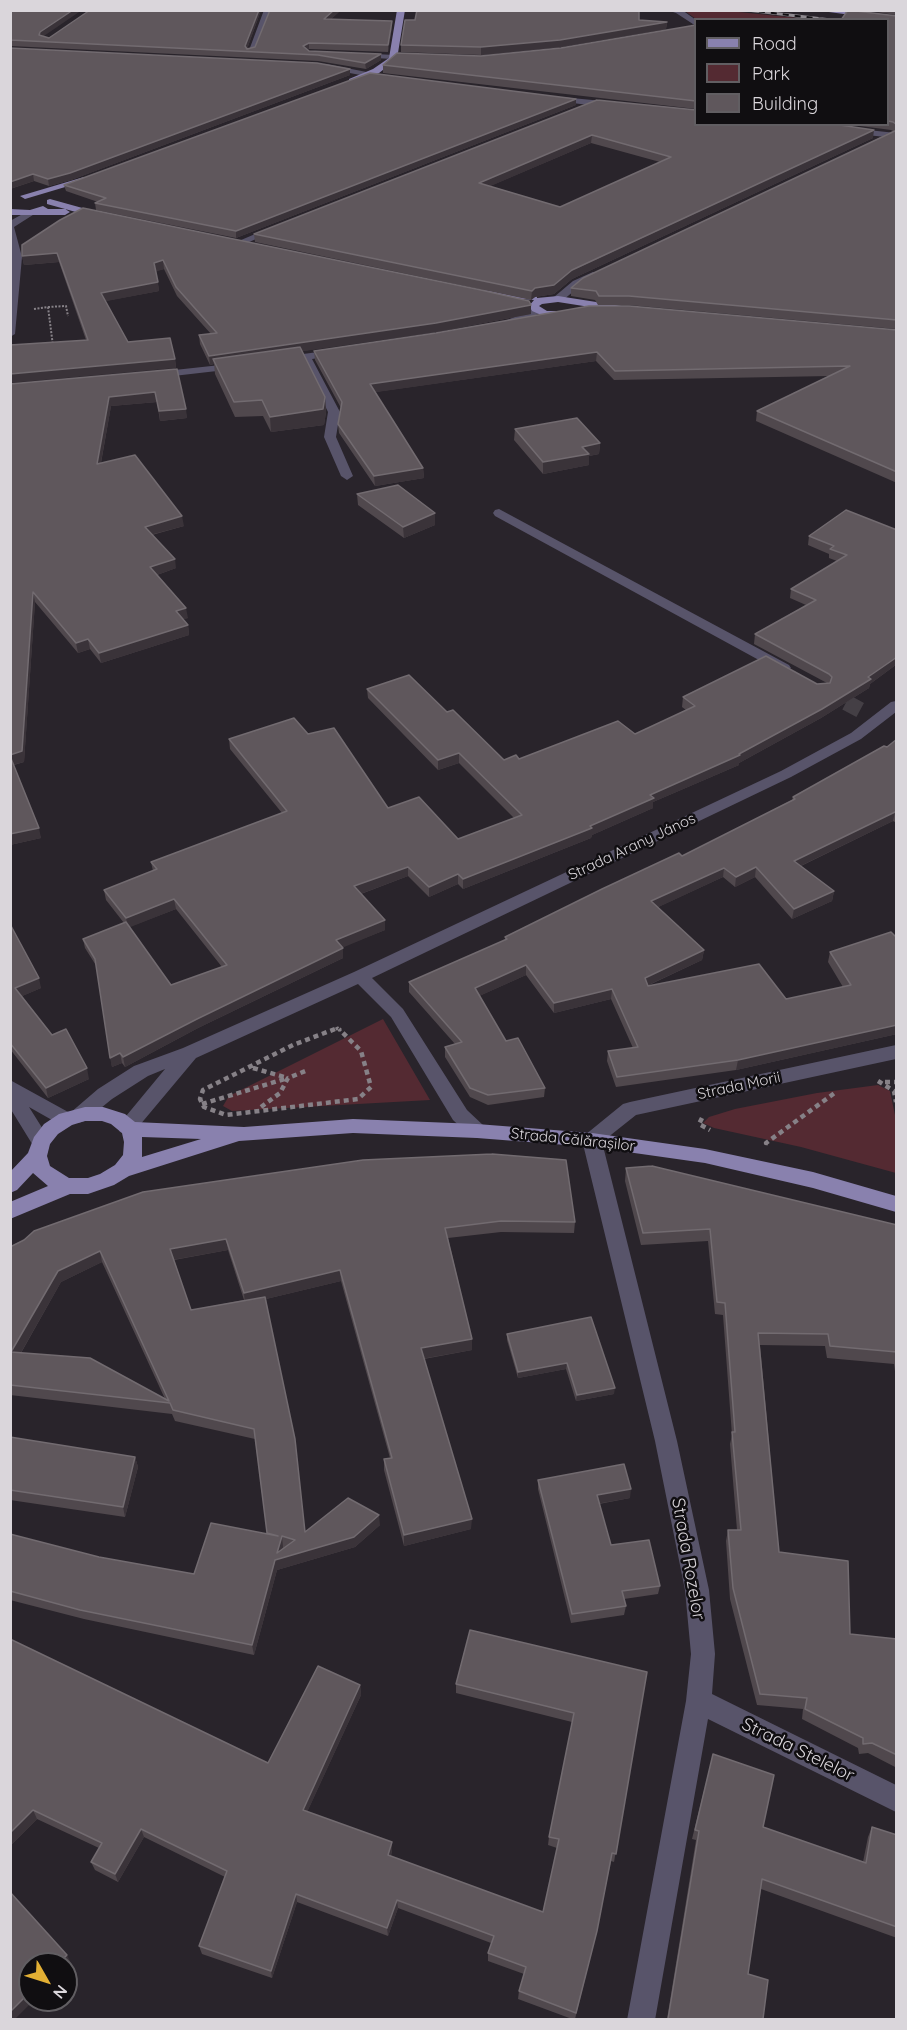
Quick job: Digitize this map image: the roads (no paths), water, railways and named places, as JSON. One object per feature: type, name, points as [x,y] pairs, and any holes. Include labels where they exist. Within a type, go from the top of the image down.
[{"type":"main road","points":[[342,85],[368,75],[394,58],[401,10]]},
{"type":"main road","points":[[817,10],[888,18]]},
{"type":"main road","points":[[93,177],[75,184],[20,196],[41,196],[50,202],[82,212],[116,219]]},
{"type":"main road","points":[[32,212],[46,208],[50,202],[75,184]]},
{"type":"main road","points":[[10,212],[82,212]]},
{"type":"main road","points":[[228,241],[262,248]]},
{"type":"main road","points":[[476,292],[558,299],[634,310],[588,310],[552,315],[476,292]]},
{"type":"main road","points":[[535,308],[539,301],[558,299],[574,305],[571,312],[565,314]]},
{"type":"main road","points":[[10,1185],[39,1149],[51,1129],[72,1118],[103,1114],[118,1119],[129,1128],[134,1142],[132,1157],[122,1170],[107,1180],[88,1186],[68,1186],[53,1180],[41,1170],[39,1149]]},
{"type":"main road","name":"Strada Călărașilor","points":[[129,1128],[244,1134],[353,1126],[477,1131],[592,1140],[705,1156],[813,1180],[897,1204]]},
{"type":"main road","name":"Strada Călărașilor","points":[[122,1170],[244,1134]]},
{"type":"main road","points":[[10,1211],[68,1186]]},
{"type":"street","points":[[251,51],[268,10]]},
{"type":"street","points":[[670,10],[678,11],[694,24]]},
{"type":"street","points":[[682,31],[694,27]]},
{"type":"street","points":[[240,50],[263,51]]},
{"type":"street","points":[[347,55],[421,58]]},
{"type":"street","points":[[318,65],[400,80]]},
{"type":"street","points":[[537,96],[628,106]]},
{"type":"street","points":[[571,113],[594,103]]},
{"type":"street","points":[[837,129],[894,135]]},
{"type":"street","points":[[876,142],[894,135]]},
{"type":"street","points":[[10,334],[17,257],[11,227],[32,212]]},
{"type":"street","points":[[239,243],[284,226]]},
{"type":"street","points":[[558,299],[577,283],[609,268]]},
{"type":"street","points":[[535,308],[486,329],[552,315]]},
{"type":"street","points":[[274,361],[356,350]]},
{"type":"street","points":[[306,356],[309,367],[334,412],[330,437],[347,476]]},
{"type":"street","points":[[139,376],[252,364]]},
{"type":"street","points":[[499,513],[801,677]]},
{"type":"street","name":"Strada Arany János","points":[[72,1118],[141,1071],[190,1053],[360,976],[786,774],[856,736],[897,705]]},
{"type":"street","points":[[862,711],[878,720]]},
{"type":"street","points":[[360,976],[397,1013],[460,1115],[477,1131]]},
{"type":"street","name":"Strada Morii","points":[[592,1140],[630,1109],[897,1052]]},
{"type":"street","name":"Strada Arany János","points":[[129,1128],[190,1053]]},
{"type":"street","points":[[10,1089],[72,1118]]},
{"type":"street","points":[[10,1089],[39,1149]]},
{"type":"street","name":"Strada Rozelor","points":[[592,1140],[666,1441],[697,1590],[703,1654],[699,1701],[641,2019]]},
{"type":"street","name":"Strada Stelelor","points":[[699,1701],[897,1799]]},
{"type":"tunnel","points":[[825,691],[862,711]]},
{"type":"railway","points":[[747,10],[814,18]]}]
